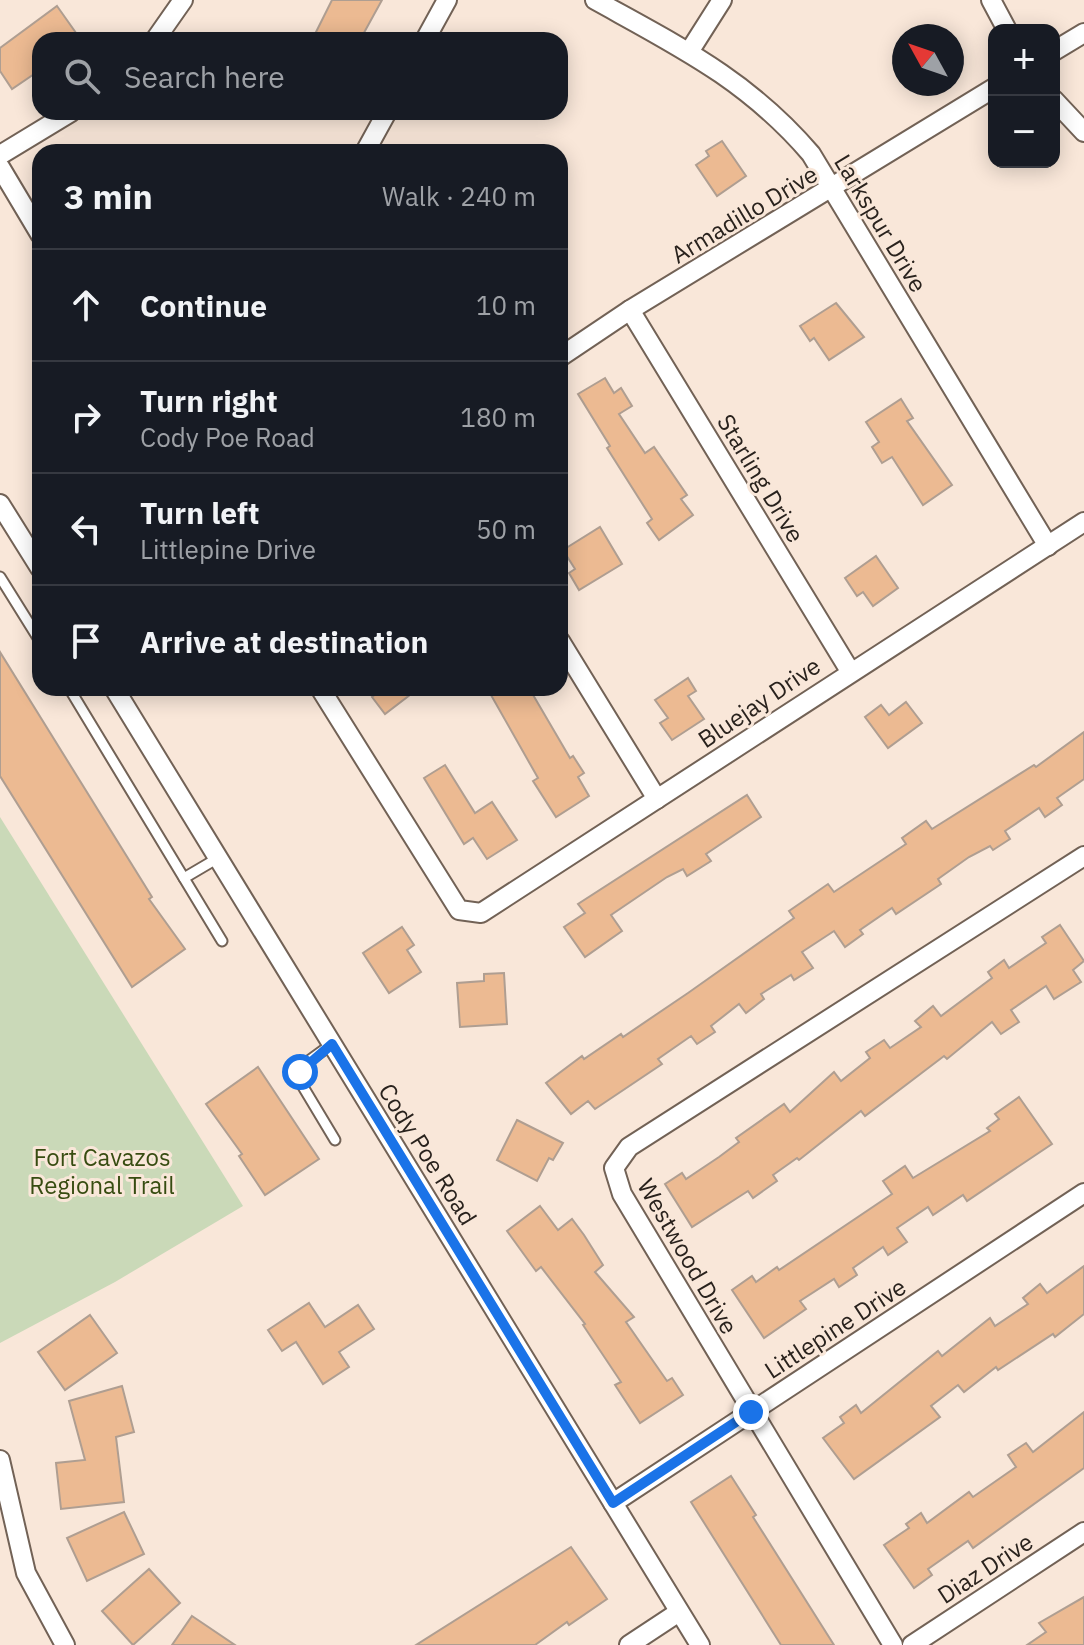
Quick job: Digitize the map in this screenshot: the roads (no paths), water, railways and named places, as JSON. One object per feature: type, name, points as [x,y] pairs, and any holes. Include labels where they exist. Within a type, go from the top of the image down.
[{"type":"street","points":[[161,32],[183,0]]},
{"type":"street","points":[[429,32],[447,0]]},
{"type":"street","name":"Larkspur Drive","points":[[595,0],[689,52],[769,107],[811,154],[834,187],[1048,546]]},
{"type":"street","points":[[689,52],[722,0]]},
{"type":"street","points":[[991,0],[1004,24]]},
{"type":"street","points":[[1060,47],[1084,33]]},
{"type":"street","name":"Armadillo Drive","points":[[568,352],[630,310],[988,92]]},
{"type":"street","points":[[1060,106],[1084,132]]},
{"type":"street","points":[[0,155],[58,120]]},
{"type":"street","points":[[369,144],[383,120]]},
{"type":"street","points":[[0,167],[32,221]]},
{"type":"street","name":"Starling Drive","points":[[630,310],[850,671]]},
{"type":"street","points":[[0,504],[32,555]]},
{"type":"street","name":"Bluejay Drive","points":[[325,696],[459,910],[481,913],[1084,522]]},
{"type":"street","points":[[568,654],[657,799]]},
{"type":"street","name":"Cody Poe Road","points":[[119,696],[700,1645]]},
{"type":"street","name":"Westwood Drive","points":[[893,1645],[622,1194],[614,1168],[629,1147],[1082,861]]},
{"type":"street","name":"Littlepine Drive","points":[[613,1503],[1084,1193]]},
{"type":"street","points":[[0,1460],[26,1573],[65,1645]]},
{"type":"street","name":"Diaz Drive","points":[[912,1645],[1084,1532]]},
{"type":"street","points":[[629,1645],[679,1612]]},
{"type":"lane","points":[[0,577],[32,628]]},
{"type":"lane","points":[[74,696],[222,941]]},
{"type":"lane","points":[[184,878],[218,858]]},
{"type":"lane","points":[[332,1044],[310,1060],[299,1080],[335,1140]]},
{"type":"park label","name":"Fort Cavazos Regional Trail","points":[[102,1171]]}]
